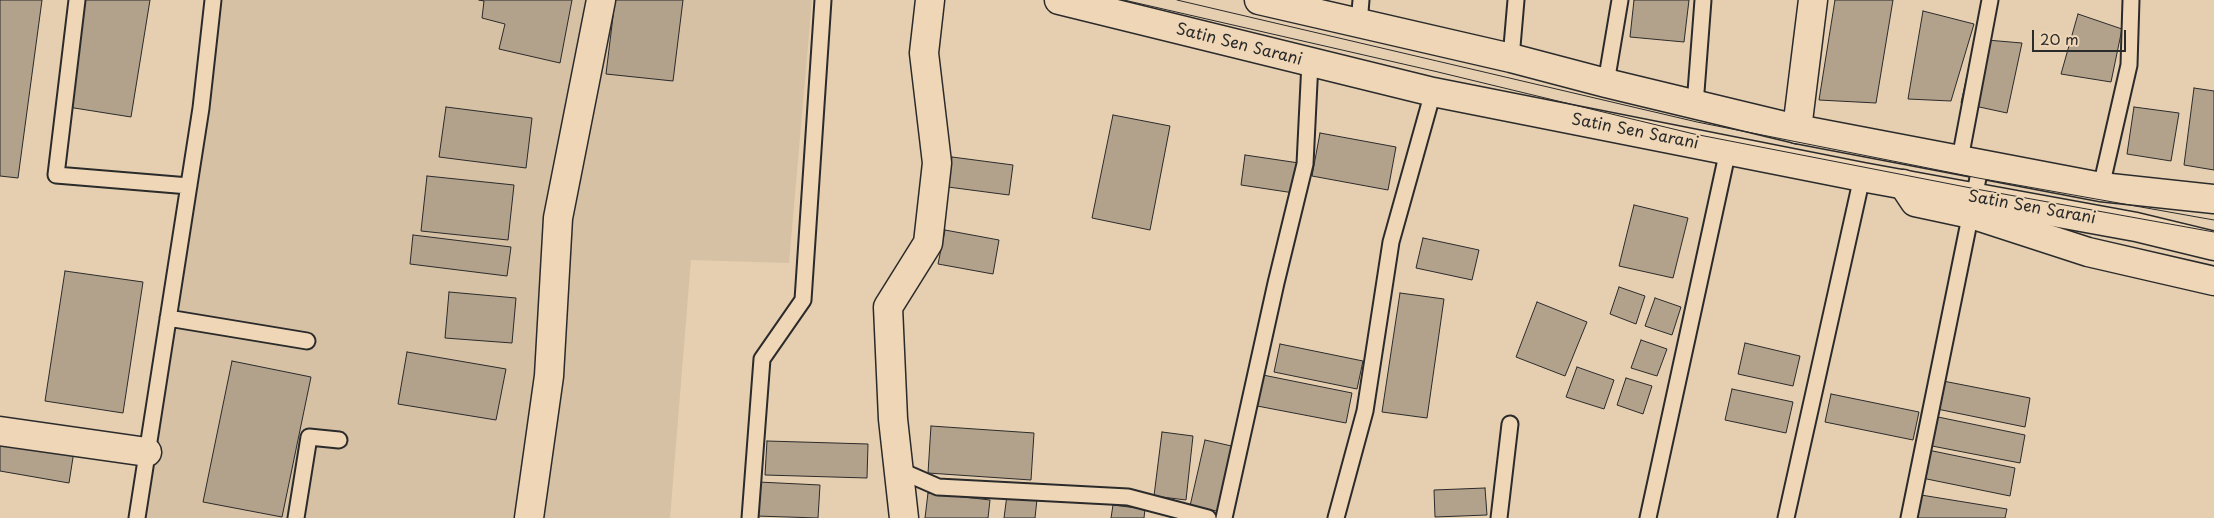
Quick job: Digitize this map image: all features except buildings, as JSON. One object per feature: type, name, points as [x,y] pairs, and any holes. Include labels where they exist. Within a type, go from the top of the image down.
[{"type":"main road","points":[[529,518],[549,376],[558,218],[601,0]]},
{"type":"main road","points":[[904,518],[893,419],[888,307],[928,243],[937,163],[924,53],[930,0]]},
{"type":"main road","name":"Satin Sen Sarani","points":[[1059,0],[1433,92],[1903,184],[1973,206],[2136,227],[2214,246]]},
{"type":"main road","name":"Satin Sen Sarani","points":[[1259,0],[1360,12],[1512,58],[1606,83],[1797,129],[1970,161],[2101,188],[2214,199]]},
{"type":"main road","points":[[1797,129],[1813,0]]},
{"type":"main road","points":[[1973,206],[2088,252],[2214,281]]},
{"type":"main road","points":[[0,431],[147,452]]},
{"type":"lane","points":[[77,0],[56,174],[189,186]]},
{"type":"lane","points":[[137,518],[201,108],[213,0]]},
{"type":"lane","points":[[750,518],[762,359],[803,300],[823,0]]},
{"type":"lane","points":[[1512,58],[1516,0]]},
{"type":"lane","points":[[1606,83],[1620,0]]},
{"type":"lane","points":[[1695,105],[1703,0]]},
{"type":"lane","points":[[1909,518],[1973,206],[1970,161],[1990,0]]},
{"type":"lane","points":[[2101,188],[2129,65],[2131,0]]},
{"type":"lane","points":[[1224,518],[1276,283],[1305,164],[1310,62]]},
{"type":"lane","points":[[1336,518],[1365,411],[1391,242],[1433,92]]},
{"type":"lane","points":[[1648,518],[1728,150]]},
{"type":"lane","points":[[1786,518],[1862,177]]},
{"type":"lane","points":[[168,318],[308,341]]},
{"type":"lane","points":[[1499,518],[1510,424]]},
{"type":"lane","points":[[296,518],[309,437],[339,440]]},
{"type":"lane","points":[[898,470],[938,487],[1128,497],[1208,518]]},
{"type":"shaded area","points":[[223,0],[812,0],[789,263],[691,260],[670,518],[146,518]]},
{"type":"tram line","points":[[1124,0],[1438,72],[1694,134],[1976,189],[2214,232]]},
{"type":"tram line","points":[[1177,0],[1697,122],[1978,178],[2214,220]]}]
